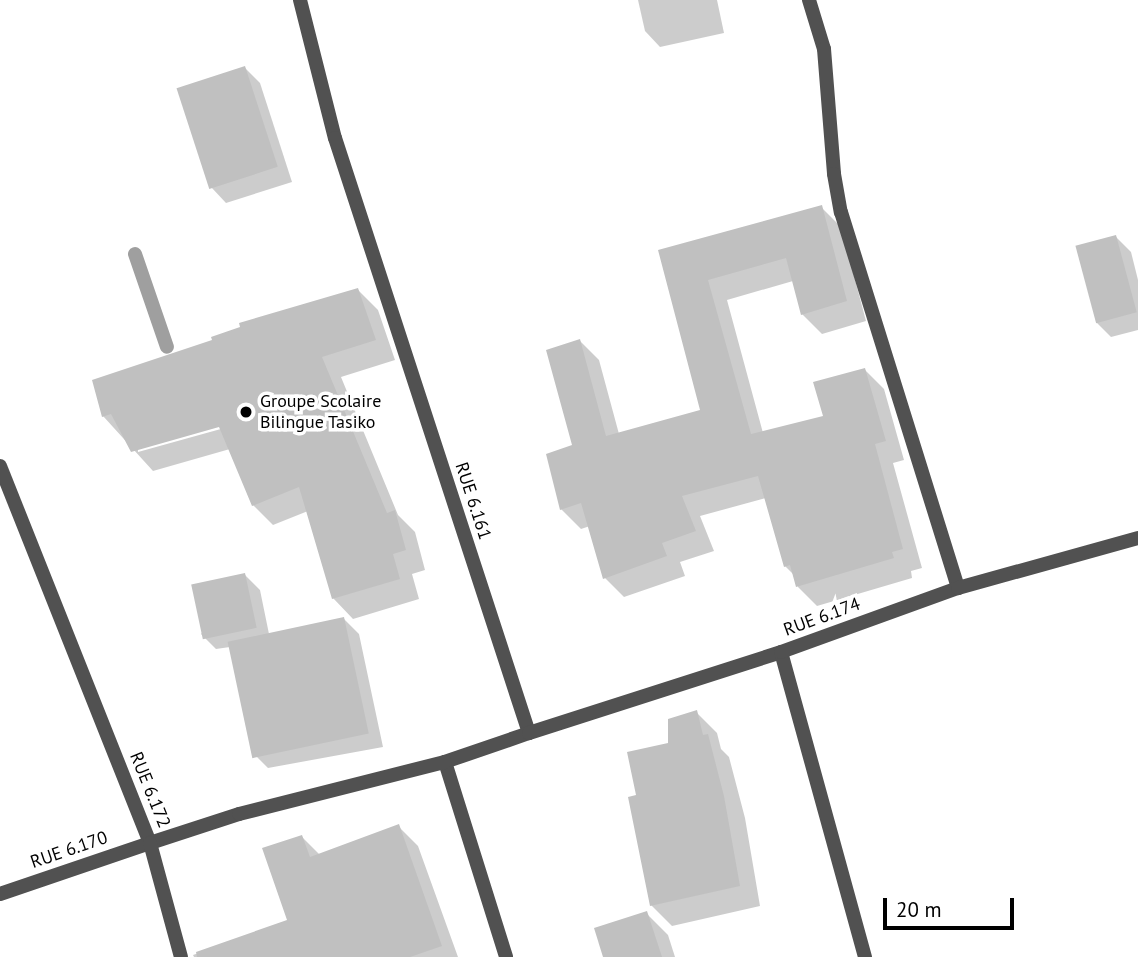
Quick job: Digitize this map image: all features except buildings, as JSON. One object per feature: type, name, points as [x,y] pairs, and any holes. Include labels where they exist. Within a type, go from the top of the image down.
[{"type":"street","name":"RUE 6.161","points":[[300,0],[335,138],[529,733]]},
{"type":"street","points":[[809,0],[824,49],[834,174],[841,212],[958,588]]},
{"type":"street","name":"RUE 6.172","points":[[0,466],[150,843],[239,814],[445,762]]},
{"type":"street","name":"RUE 6.174","points":[[866,957],[781,652],[958,588],[1138,538]]},
{"type":"street","points":[[506,957],[445,762],[781,652]]},
{"type":"street","points":[[150,843],[181,957]]},
{"type":"street","name":"RUE 6.170","points":[[0,894],[150,843]]},
{"type":"waterway","points":[[135,254],[167,347]]},
{"type":"place","name":"Groupe Scolaire Bilingue Tasiko","points":[[246,412]]}]
